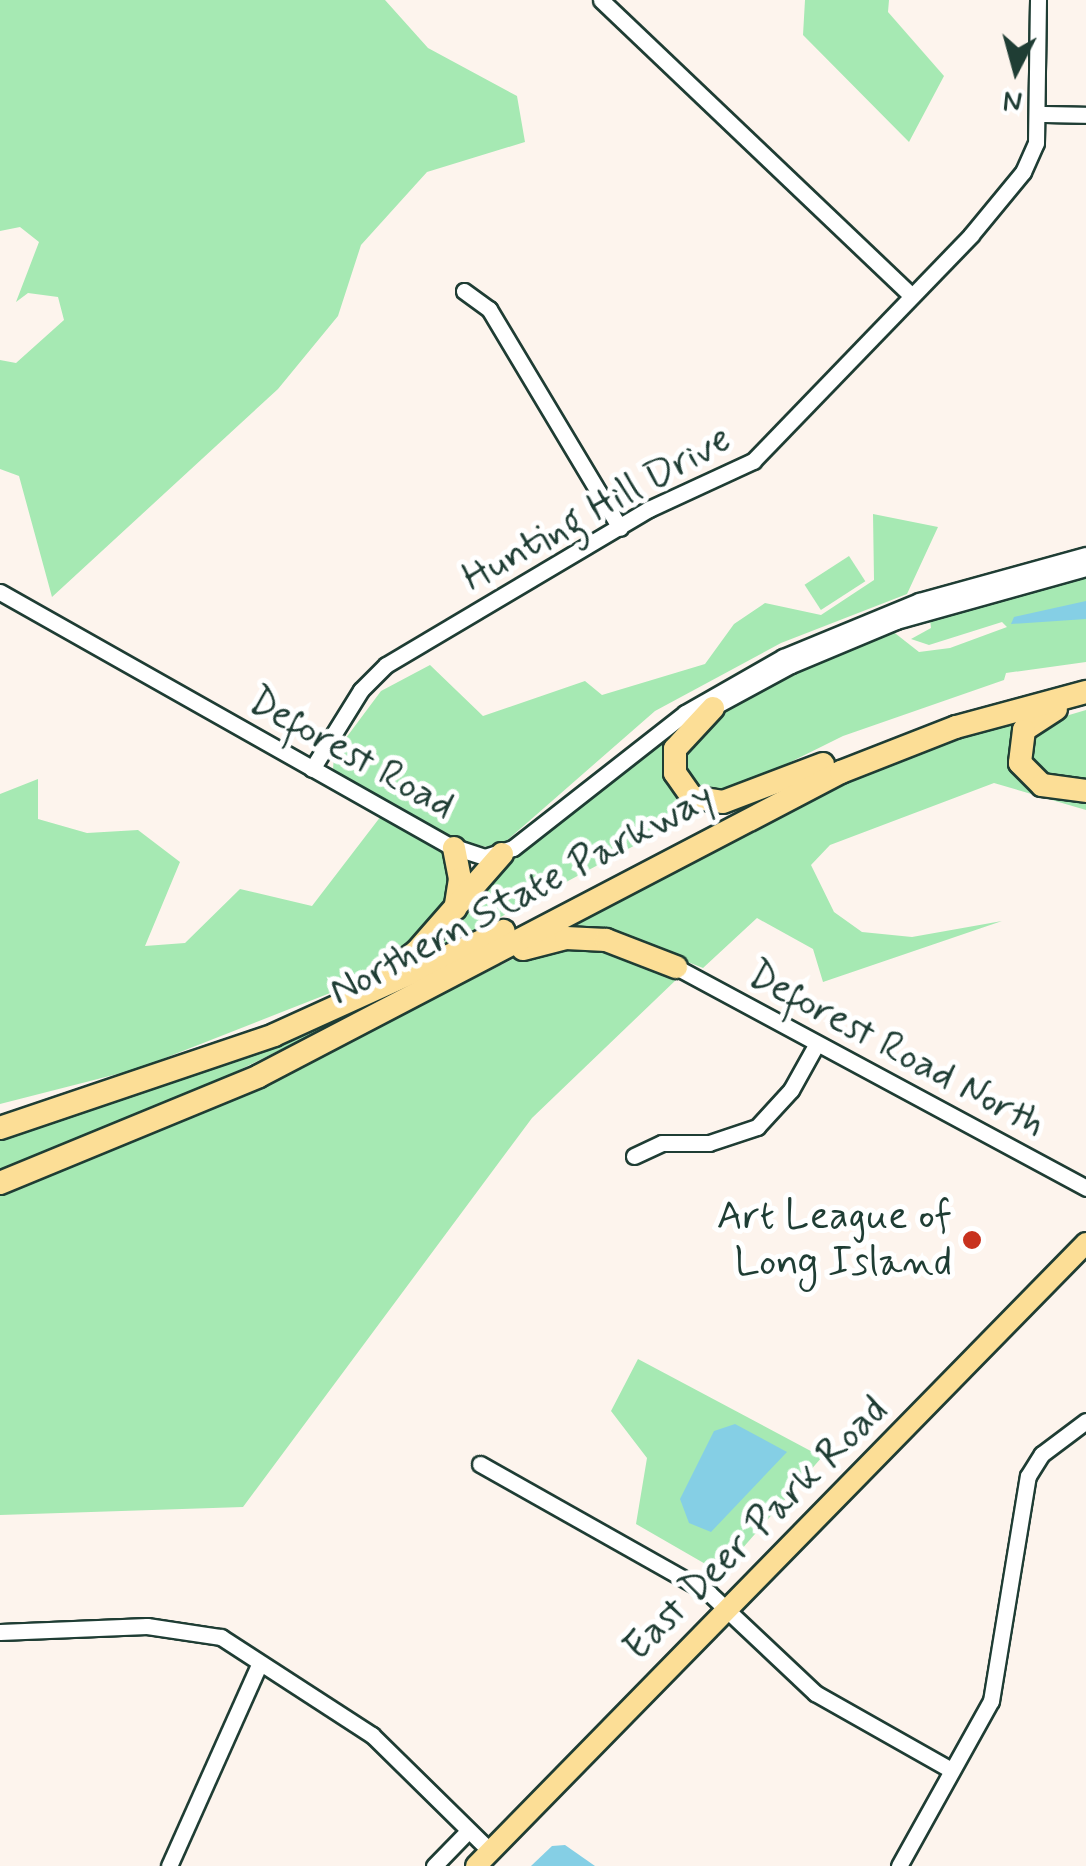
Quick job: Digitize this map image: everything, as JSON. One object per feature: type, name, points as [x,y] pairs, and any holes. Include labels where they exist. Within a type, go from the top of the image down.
[{"type":"highway","name":"Northern State Parkway","points":[[0,1128],[274,1035],[455,955],[823,764],[952,713],[1086,676]]},
{"type":"highway","points":[[1086,695],[1034,719],[1018,749],[1034,782],[1086,791]]},
{"type":"highway","name":"Northern State Parkway","points":[[0,1183],[224,1092],[842,772],[956,727],[1086,695]]},
{"type":"highway","points":[[713,708],[680,737],[674,755],[682,786],[698,800],[730,800],[823,764]]},
{"type":"highway","points":[[454,848],[460,880],[455,909]]},
{"type":"highway","points":[[274,1035],[390,974],[455,909],[502,854]]},
{"type":"highway","points":[[445,979],[566,938],[620,942],[676,967]]},
{"type":"main road","name":"East Deer Park Road","points":[[483,1859],[1086,1242]]},
{"type":"street","points":[[600,0],[912,296]]},
{"type":"street","name":"Hunting Hill Drive","points":[[312,769],[361,690],[386,665],[620,528],[753,461],[912,296],[1024,172],[1040,114],[1038,0]]},
{"type":"street","points":[[1040,114],[1086,115]]},
{"type":"street","points":[[464,291],[488,309],[620,528]]},
{"type":"street","points":[[502,854],[712,695],[835,633],[937,594],[1086,554]]},
{"type":"street","points":[[660,733],[791,665],[896,621],[1086,568]]},
{"type":"street","name":"Deforest Road","points":[[0,592],[454,848],[502,854]]},
{"type":"street","name":"Deforest Road North","points":[[676,967],[1086,1188]]},
{"type":"street","points":[[634,1156],[662,1142],[709,1143],[757,1127],[791,1090],[816,1045]]},
{"type":"street","points":[[899,1866],[950,1770],[978,1728],[1000,1674],[1028,1476],[1042,1454],[1086,1421]]},
{"type":"street","points":[[480,1464],[726,1607],[815,1694],[950,1770]]},
{"type":"street","points":[[0,1632],[187,1627],[221,1637],[372,1735],[468,1831],[483,1859]]},
{"type":"street","points":[[169,1866],[259,1665]]},
{"type":"street","points":[[434,1866],[468,1831]]},
{"type":"green space","points":[[0,0],[385,0],[428,48],[517,96],[525,142],[427,172],[361,245],[338,316],[278,389],[52,597],[19,476],[0,469],[0,360],[16,363],[64,320],[58,297],[28,293],[16,302],[39,242],[20,227],[0,231]]},
{"type":"green space","points":[[805,0],[889,0],[888,12],[944,76],[909,142],[803,35]]},
{"type":"green space","points":[[873,514],[938,527],[907,594],[781,643],[655,711],[505,842],[487,847],[459,841],[333,770],[334,754],[381,691],[430,665],[483,716],[585,681],[602,695],[705,664],[734,624],[765,603],[821,615],[874,580]]},
{"type":"green space","points":[[849,556],[865,581],[821,610],[805,585]]},
{"type":"green space","points":[[1086,575],[1086,662],[1006,673],[1004,680],[843,736],[726,794],[702,793],[684,778],[681,744],[695,726],[826,656],[891,630],[919,652],[950,648],[1007,627],[1002,622],[929,645],[911,639],[931,628],[930,619]]},
{"type":"green space","points":[[1086,710],[1086,781],[1053,780],[1024,756],[1032,726]]},
{"type":"green space","points":[[1024,717],[1010,749],[1019,775],[1086,793],[1086,810],[994,783],[830,845],[811,865],[834,912],[862,932],[912,937],[1002,921],[823,982],[813,949],[757,918],[703,968],[617,934],[558,929],[931,740]]},
{"type":"green space","points":[[673,734],[667,754],[703,809],[420,960],[523,846]]},
{"type":"green space","points":[[38,779],[38,819],[87,833],[138,830],[180,862],[145,946],[185,943],[240,889],[312,906],[381,816],[447,852],[455,870],[449,904],[376,975],[137,1069],[0,1104],[0,794]]},
{"type":"green space","points":[[539,946],[630,952],[678,978],[532,1118],[243,1507],[0,1515],[0,1190],[230,1101]]},
{"type":"green space","points":[[385,998],[130,1124],[0,1170],[0,1133],[246,1055]]},
{"type":"green space","points":[[638,1359],[822,1457],[721,1573],[636,1524],[647,1458],[611,1411]]},
{"type":"water","points":[[1086,601],[1086,619],[1011,624],[1014,617]]},
{"type":"water","points":[[735,1424],[787,1452],[711,1532],[689,1523],[680,1499],[714,1431]]},
{"type":"water","points":[[565,1845],[595,1866],[531,1866],[552,1846]]},
{"type":"place","name":"Art League of Long Island","points":[[972,1240]]}]
